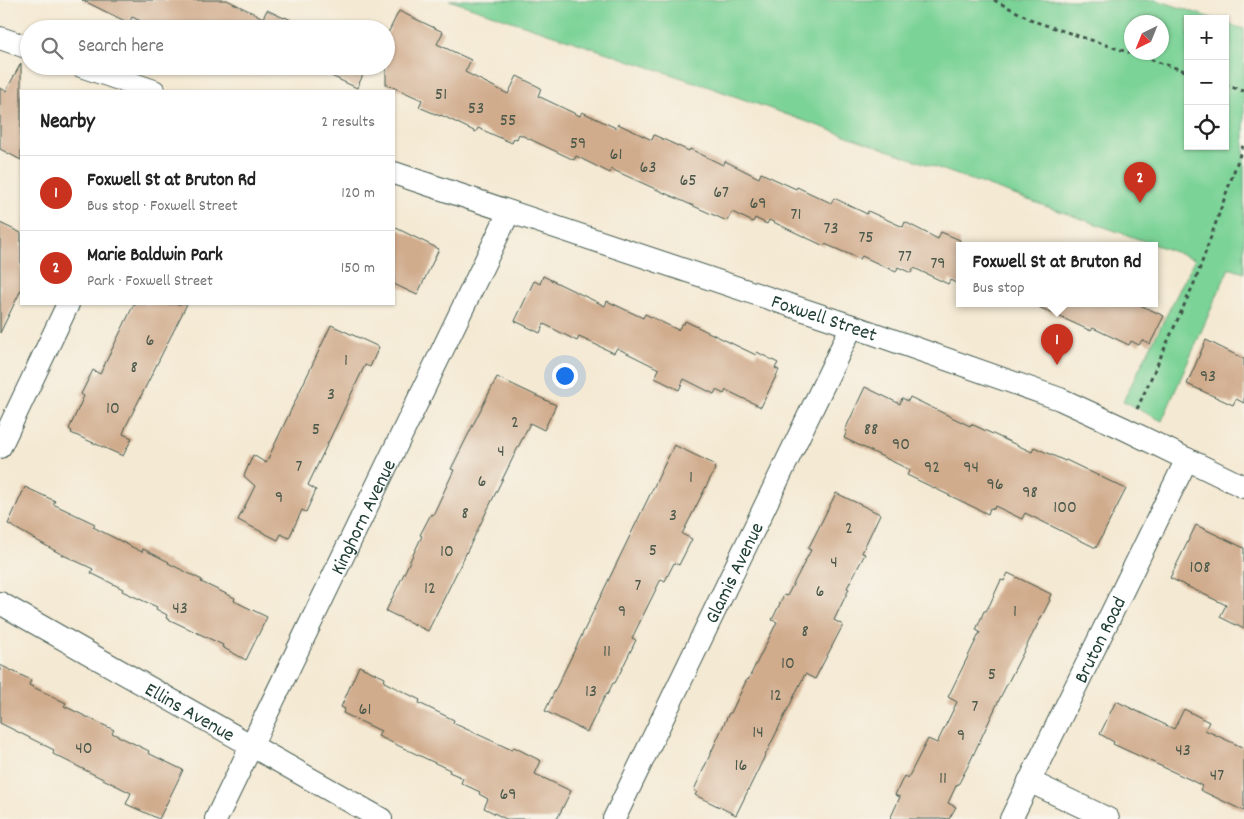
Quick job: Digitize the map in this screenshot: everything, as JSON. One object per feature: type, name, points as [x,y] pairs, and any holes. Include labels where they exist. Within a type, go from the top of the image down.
[{"type":"street","points":[[0,38],[20,45]]},
{"type":"street","points":[[107,75],[151,90]]},
{"type":"street","name":"Foxwell Street","points":[[395,173],[852,326],[1060,400],[1125,429],[1244,487]]},
{"type":"street","name":"Kinghorn Avenue","points":[[216,819],[509,212]]},
{"type":"street","points":[[0,447],[68,305]]},
{"type":"street","name":"Glamis Avenue","points":[[614,819],[852,326]]},
{"type":"street","name":"Bruton Road","points":[[1011,819],[1187,459]]},
{"type":"street","name":"Ellins Avenue","points":[[0,603],[381,819]]},
{"type":"street","points":[[1029,781],[1108,819]]},
{"type":"path","points":[[994,0],[1036,22],[1184,71]]},
{"type":"path","points":[[1229,86],[1244,91]]},
{"type":"path","points":[[1135,413],[1196,279],[1244,143]]},
{"type":"green space","points":[[449,0],[1157,0],[1202,15],[1184,15],[1184,150],[1229,150],[1229,24],[1244,29],[1244,273],[1229,268],[1162,421],[1123,401],[1195,259],[1158,246],[1158,242],[1147,242],[706,86]]},
{"type":"building","points":[[82,0],[227,0],[263,18],[267,10],[291,20],[138,20],[132,17],[130,20],[123,20]]},
{"type":"building","points":[[399,11],[443,32],[437,44],[471,60],[465,72],[508,94],[517,76],[541,88],[538,96],[580,116],[582,112],[616,128],[618,124],[652,140],[654,135],[689,151],[690,149],[723,165],[725,161],[759,178],[761,173],[831,203],[834,198],[867,214],[868,211],[903,227],[905,222],[938,239],[941,232],[960,240],[960,242],[956,242],[956,283],[950,280],[948,284],[914,268],[911,273],[898,267],[896,272],[862,256],[860,259],[825,244],[824,246],[769,220],[767,224],[755,218],[753,222],[732,212],[727,221],[611,169],[610,173],[576,156],[574,160],[519,134],[512,143],[478,128],[476,132],[441,115],[419,107],[422,100],[386,84],[386,75],[395,75],[394,20]]},
{"type":"building","points":[[20,65],[20,159],[0,149],[0,88],[6,91]]},
{"type":"building","points":[[329,75],[363,75],[357,88]]},
{"type":"building","points":[[0,223],[20,233],[20,292],[0,333]]},
{"type":"building","points":[[395,227],[439,249],[417,295],[395,284]]},
{"type":"building","points":[[543,276],[605,306],[607,301],[643,318],[645,314],[678,330],[685,321],[756,355],[757,352],[778,363],[775,368],[779,370],[761,407],[726,390],[724,394],[716,390],[714,394],[684,379],[679,390],[655,378],[659,369],[617,348],[614,353],[579,337],[577,341],[544,324],[540,333],[515,321],[534,281],[540,284]]},
{"type":"building","points":[[134,305],[186,305],[126,426],[123,434],[132,438],[123,456],[71,433],[72,431],[69,429],[84,396],[81,394],[93,370],[100,374]]},
{"type":"building","points":[[1039,307],[1144,307],[1164,316],[1150,344],[1142,340],[1139,345],[1131,341],[1129,345],[1093,328],[1091,331]]},
{"type":"building","points":[[331,325],[379,347],[370,367],[365,365],[308,485],[316,490],[306,512],[302,510],[289,538],[281,534],[278,540],[238,520],[255,486],[244,476],[253,455],[266,463]]},
{"type":"building","points":[[1206,340],[1244,359],[1244,403],[1236,399],[1233,405],[1187,384]]},
{"type":"building","points":[[497,377],[556,405],[544,430],[530,423],[428,631],[386,611],[422,536],[420,535],[431,514],[433,515],[454,470],[451,469]]},
{"type":"building","points":[[865,387],[900,404],[902,398],[908,401],[910,397],[970,426],[971,424],[1032,452],[1034,447],[1066,460],[1126,489],[1096,548],[1025,513],[1022,519],[995,506],[994,509],[990,508],[988,514],[907,475],[910,470],[844,438],[847,431],[845,430]]},
{"type":"building","points":[[674,445],[716,465],[715,469],[682,534],[692,539],[679,565],[674,563],[665,581],[661,579],[632,638],[636,640],[615,683],[613,683],[606,694],[587,732],[545,711]]},
{"type":"building","points":[[25,487],[55,501],[53,504],[95,524],[93,527],[142,552],[143,549],[169,562],[202,580],[201,582],[235,598],[234,601],[267,617],[246,660],[222,647],[223,645],[166,618],[167,615],[156,609],[157,607],[122,591],[123,589],[91,573],[93,569],[59,553],[8,524]]},
{"type":"building","points":[[836,493],[880,514],[862,553],[865,554],[847,588],[849,589],[834,620],[843,625],[815,679],[805,674],[736,815],[695,795],[697,792],[694,790],[729,713],[731,713],[777,622],[772,620],[784,595],[787,596],[811,550],[808,549]]},
{"type":"building","points":[[1196,525],[1244,548],[1244,629],[1220,617],[1226,605],[1170,578]]},
{"type":"building","points":[[1008,573],[1051,594],[1050,600],[948,803],[956,807],[949,819],[890,819],[900,797],[895,795],[904,776],[908,778],[928,739],[937,743],[957,702],[948,697],[980,632],[976,630],[984,611],[986,611],[990,604],[1001,580],[1004,581]]},
{"type":"building","points":[[0,665],[31,680],[29,685],[66,703],[64,706],[114,730],[112,733],[183,770],[159,819],[126,804],[131,793],[53,754],[54,750],[0,723]]},
{"type":"building","points":[[359,666],[385,678],[384,682],[420,700],[419,703],[454,720],[453,723],[512,750],[514,747],[541,761],[535,774],[571,791],[557,819],[506,819],[484,808],[488,799],[479,794],[480,792],[461,783],[463,778],[378,736],[381,731],[343,713],[345,709],[341,707]]},
{"type":"building","points":[[1116,701],[1174,729],[1184,709],[1209,722],[1205,730],[1244,748],[1244,811],[1200,790],[1202,786],[1191,780],[1113,744],[1114,742],[1100,734]]},
{"type":"place","name":"Marie Baldwin Park","points":[[1140,203]]},
{"type":"place","name":"Foxwell St at Bruton Rd","points":[[1057,365]]}]
